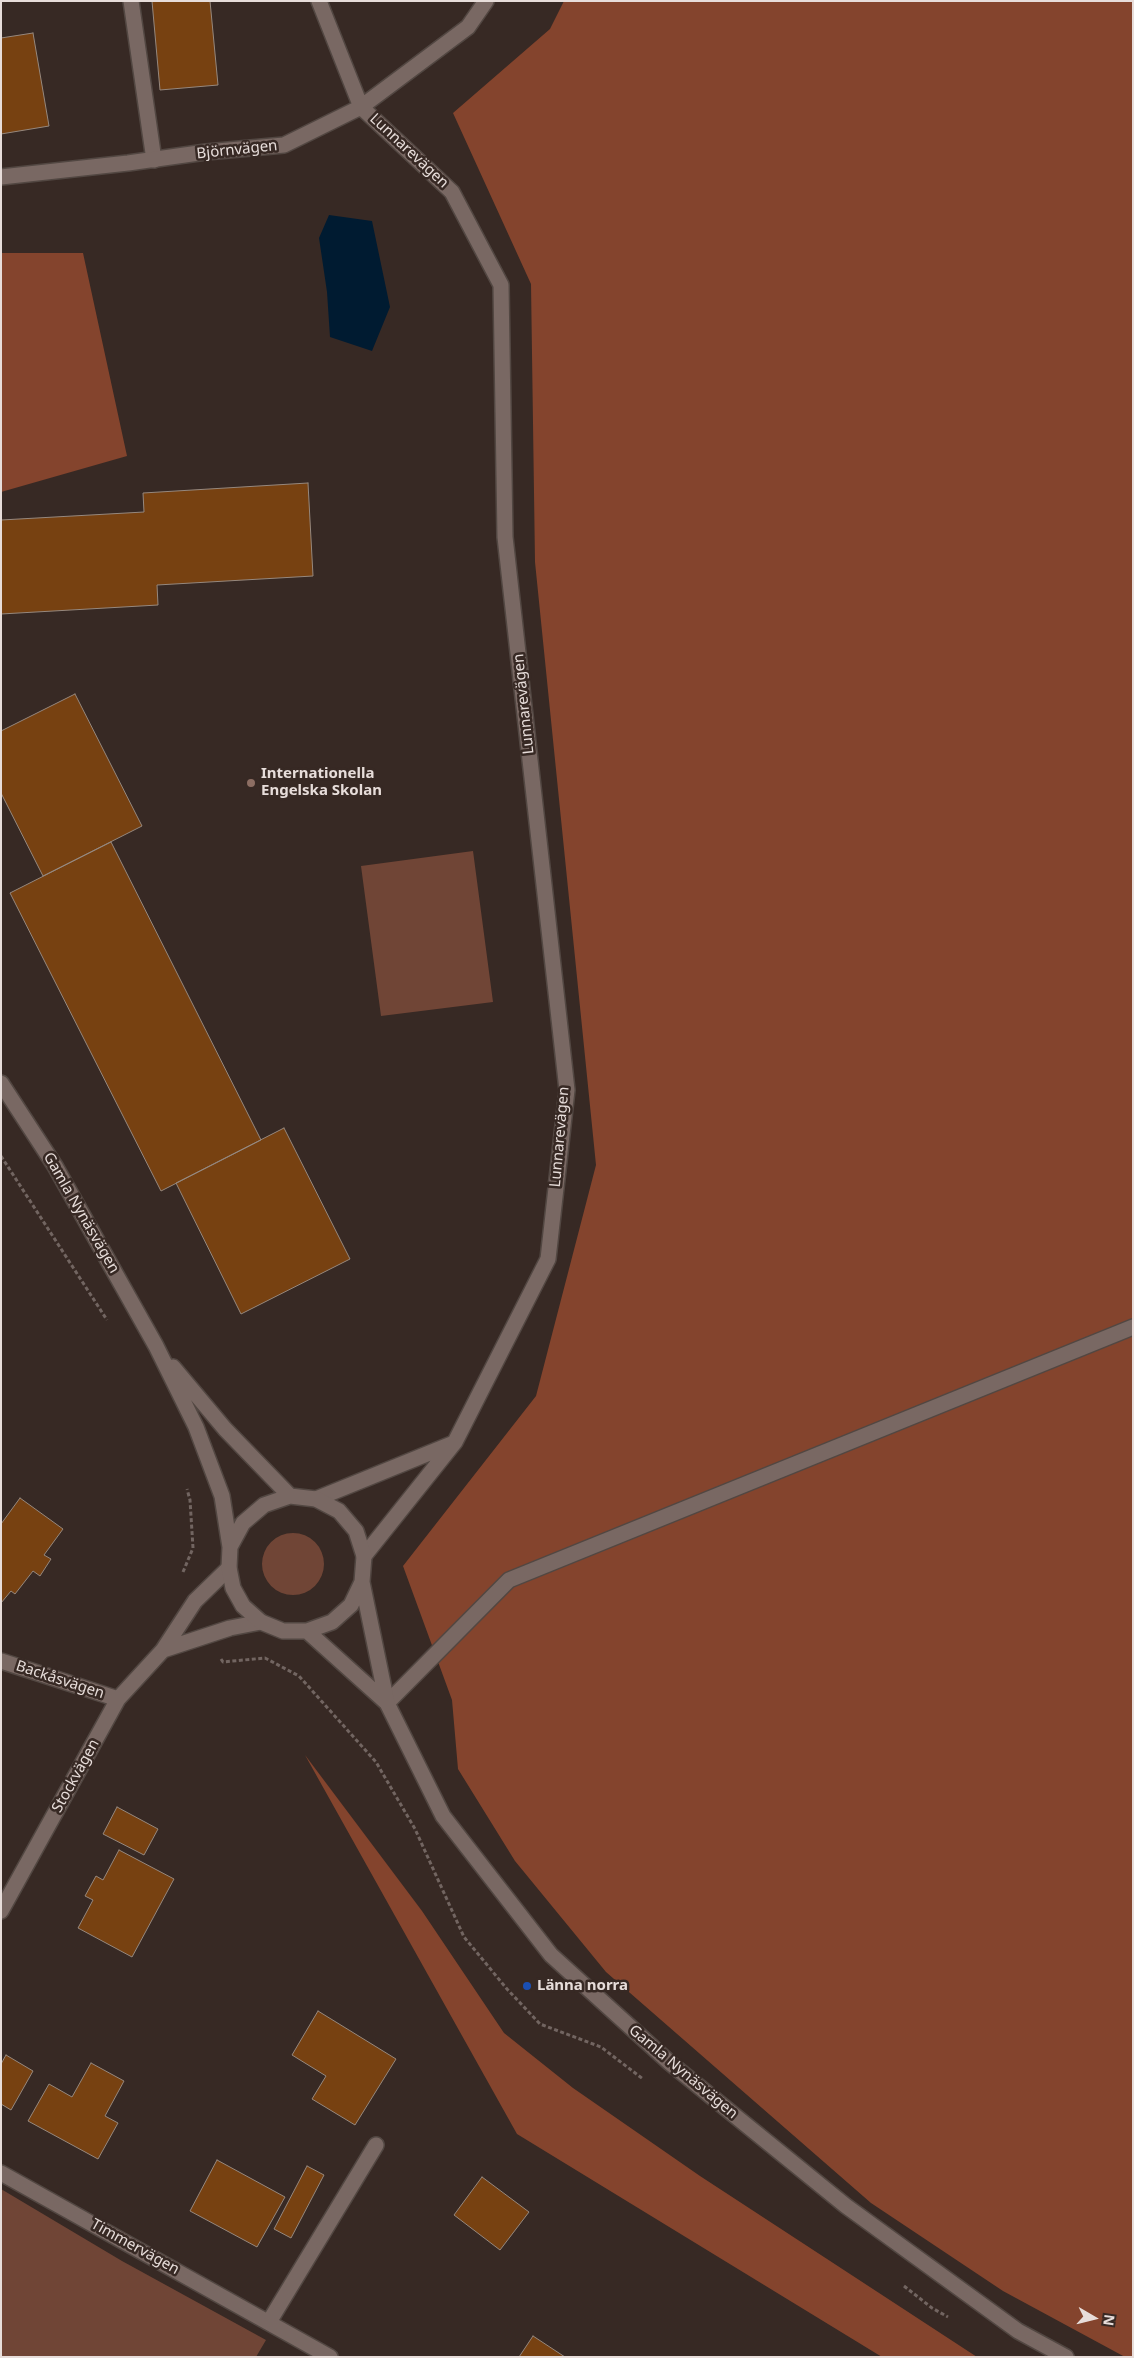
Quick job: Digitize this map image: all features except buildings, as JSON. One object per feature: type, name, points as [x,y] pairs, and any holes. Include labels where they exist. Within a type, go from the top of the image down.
[{"type":"street","points":[[131,1],[154,160]]},
{"type":"street","name":"Lunnarevägen","points":[[319,1],[361,107],[452,192],[501,285],[506,537],[567,1090],[548,1259],[455,1442],[364,1556]]},
{"type":"street","name":"Björnvägen","points":[[1,177],[154,160],[206,152],[284,145],[361,107],[468,27],[486,1]]},
{"type":"street","name":"Gamla Nynäsvägen","points":[[1,1083],[55,1166],[156,1346],[196,1426],[222,1496],[230,1548],[229,1568],[233,1588],[243,1606],[261,1622],[283,1631],[307,1631],[332,1622],[351,1605],[362,1582]]},
{"type":"street","points":[[387,1703],[509,1580],[1133,1327]]},
{"type":"street","name":"Gamla Nynäsvägen","points":[[156,1346],[225,1429],[290,1496]]},
{"type":"street","points":[[316,1499],[455,1442]]},
{"type":"street","name":"Gamla Nynäsvägen","points":[[230,1548],[243,1523],[264,1505],[290,1496],[316,1499],[339,1511],[356,1531],[364,1556],[362,1582],[387,1703],[444,1816],[551,1955],[670,2063],[846,2206],[1018,2330],[1066,2357]]},
{"type":"street","name":"Stockvägen","points":[[1,1911],[118,1699],[163,1650],[195,1601],[229,1568]]},
{"type":"street","name":"Stockvägen","points":[[163,1650],[230,1628],[261,1622]]},
{"type":"street","name":"Gamla Nynäsvägen","points":[[307,1631],[387,1703]]},
{"type":"street","name":"Backåsvägen","points":[[1,1661],[118,1699]]},
{"type":"street","points":[[269,2322],[376,2145]]},
{"type":"street","name":"Timmervägen","points":[[1,2173],[330,2357]]},
{"type":"shaded area","points":[[564,1],[1133,1],[1133,2357],[1125,2357],[1003,2291],[871,2203],[606,1972],[515,1861],[458,1769],[452,1700],[403,1566],[536,1396],[596,1165],[535,562],[531,284],[453,113],[550,29]]},
{"type":"shaded area","points":[[1,253],[83,253],[127,456],[1,492]]},
{"type":"shaded area","points":[[473,851],[493,1002],[381,1016],[361,866]]},
{"type":"shaded area","points":[[293,1533],[310,1538],[315,1542],[319,1547],[324,1564],[319,1581],[315,1586],[310,1590],[293,1595],[276,1590],[271,1586],[267,1581],[262,1564],[267,1547],[271,1542],[276,1538]]},
{"type":"shaded area","points":[[305,1755],[422,1911],[504,2033],[573,2088],[700,2176],[977,2357],[882,2357],[517,2134]]},
{"type":"shaded area","points":[[1,2189],[122,2261],[266,2340],[256,2357],[1,2357]]},
{"type":"water","points":[[329,215],[372,221],[390,307],[372,351],[330,337],[327,292],[319,238]]},
{"type":"place","name":"Internationella Engelska Skolan","points":[[251,783]]},
{"type":"place","name":"Länna norra","points":[[527,1986]]}]
